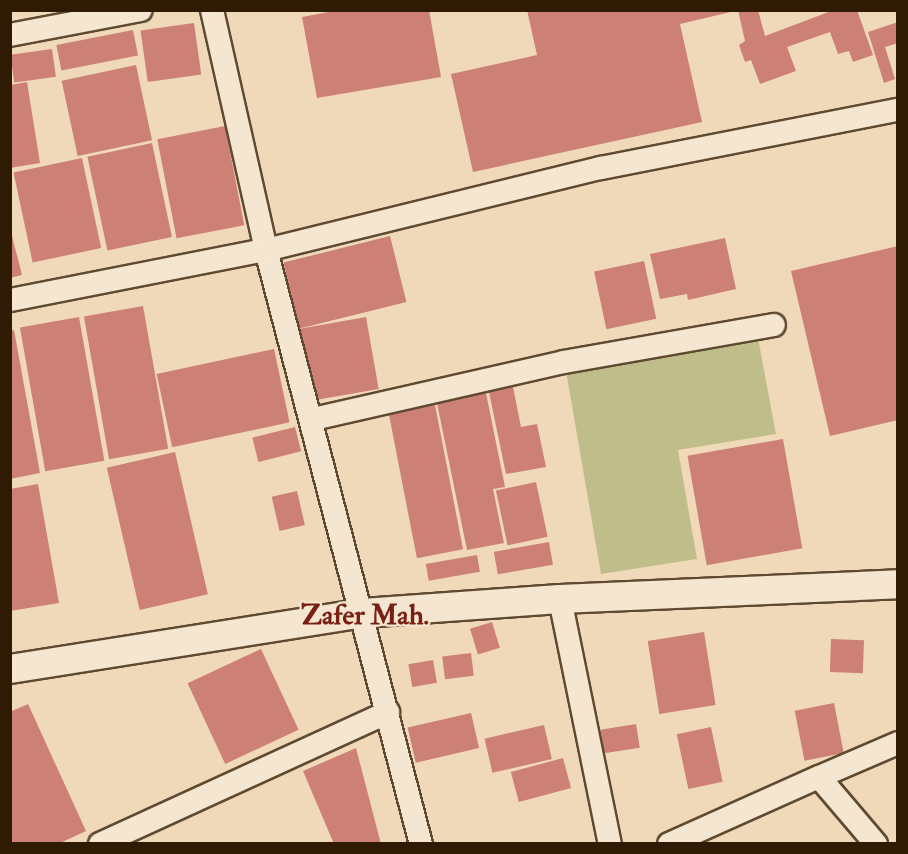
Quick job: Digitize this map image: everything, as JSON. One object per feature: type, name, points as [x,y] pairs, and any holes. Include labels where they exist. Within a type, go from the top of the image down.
[{"type":"street","points":[[10,34],[141,10]]},
{"type":"street","points":[[212,10],[267,250],[314,420],[421,843]]},
{"type":"street","points":[[10,300],[267,250],[600,168],[897,110]]},
{"type":"street","points":[[314,420],[564,362],[774,325]]},
{"type":"street","points":[[10,669],[363,613],[560,599],[897,584]]},
{"type":"street","points":[[560,599],[610,843]]},
{"type":"street","points":[[100,843],[388,712]]},
{"type":"street","points":[[669,843],[897,743]]},
{"type":"street","points":[[819,777],[876,843]]},
{"type":"shaded area","points":[[757,333],[776,434],[678,450],[697,559],[601,574],[565,365]]},
{"type":"building","points":[[339,10],[429,10],[441,77],[317,98],[302,17]]},
{"type":"building","points":[[527,10],[735,11],[680,24],[702,122],[473,172],[451,74],[537,55]]},
{"type":"building","points":[[738,10],[758,10],[765,36],[834,10],[857,10],[873,55],[853,62],[849,51],[838,54],[830,32],[787,47],[796,71],[760,84],[751,60],[745,62],[739,45],[745,41]]},
{"type":"building","points":[[898,22],[898,43],[885,47],[895,79],[884,83],[868,32]]},
{"type":"building","points":[[194,23],[201,74],[148,82],[141,31]]},
{"type":"building","points":[[133,30],[138,56],[61,70],[56,45]]},
{"type":"building","points":[[52,49],[56,77],[14,83],[10,55]]},
{"type":"building","points":[[136,65],[152,140],[78,156],[62,81]]},
{"type":"building","points":[[27,82],[40,163],[10,168],[10,85]]},
{"type":"building","points":[[225,126],[244,225],[177,238],[157,139]]},
{"type":"building","points":[[152,143],[172,237],[107,251],[87,157]]},
{"type":"building","points":[[82,158],[101,248],[33,263],[14,173]]},
{"type":"building","points":[[10,228],[22,275],[10,278]]},
{"type":"building","points":[[390,236],[406,302],[300,329],[283,263]]},
{"type":"building","points":[[725,238],[736,289],[688,300],[687,294],[660,299],[650,254]]},
{"type":"building","points":[[898,246],[898,420],[830,436],[791,271]]},
{"type":"building","points":[[644,261],[656,319],[606,329],[594,272]]},
{"type":"building","points":[[143,306],[168,449],[109,459],[84,316]]},
{"type":"building","points":[[79,317],[104,461],[45,471],[20,327]]},
{"type":"building","points":[[366,317],[379,389],[313,401],[300,329]]},
{"type":"building","points":[[14,330],[40,473],[10,479],[10,331]]},
{"type":"building","points":[[274,349],[290,422],[172,447],[157,374]]},
{"type":"building","points":[[513,387],[521,427],[537,424],[546,467],[506,474],[489,392]]},
{"type":"building","points":[[486,393],[505,487],[493,489],[504,543],[467,550],[437,403]]},
{"type":"building","points":[[435,405],[463,549],[417,558],[389,414]]},
{"type":"building","points":[[295,427],[301,451],[258,462],[252,438]]},
{"type":"building","points":[[783,439],[802,548],[707,565],[687,456]]},
{"type":"building","points":[[175,452],[208,594],[140,610],[107,468]]},
{"type":"building","points":[[536,482],[548,537],[508,545],[496,491]]},
{"type":"building","points":[[38,484],[59,603],[10,611],[10,489]]},
{"type":"building","points":[[297,491],[305,525],[280,531],[272,497]]},
{"type":"building","points":[[549,542],[553,565],[498,574],[494,552]]},
{"type":"building","points":[[477,555],[480,572],[429,581],[426,564]]},
{"type":"building","points":[[492,622],[500,648],[478,655],[470,629]]},
{"type":"building","points":[[704,632],[716,705],[659,714],[648,641]]},
{"type":"building","points":[[831,639],[864,640],[863,673],[830,672]]},
{"type":"building","points":[[261,649],[299,730],[225,764],[188,683]]},
{"type":"building","points":[[471,653],[474,676],[445,679],[442,657]]},
{"type":"building","points":[[433,660],[437,683],[412,687],[408,664]]},
{"type":"building","points":[[834,703],[844,753],[804,761],[795,711]]},
{"type":"building","points":[[28,704],[86,831],[58,844],[10,844],[10,712]]},
{"type":"building","points":[[471,713],[479,748],[416,763],[408,728]]},
{"type":"building","points":[[636,724],[640,748],[604,753],[600,730]]},
{"type":"building","points":[[544,725],[552,759],[492,773],[485,739]]},
{"type":"building","points":[[711,727],[723,782],[688,789],[677,734]]},
{"type":"building","points":[[356,748],[381,844],[334,844],[303,771]]},
{"type":"building","points":[[563,758],[571,788],[519,802],[511,772]]},
{"type":"district","name":"Zafer Mah.","points":[[365,616]]}]
